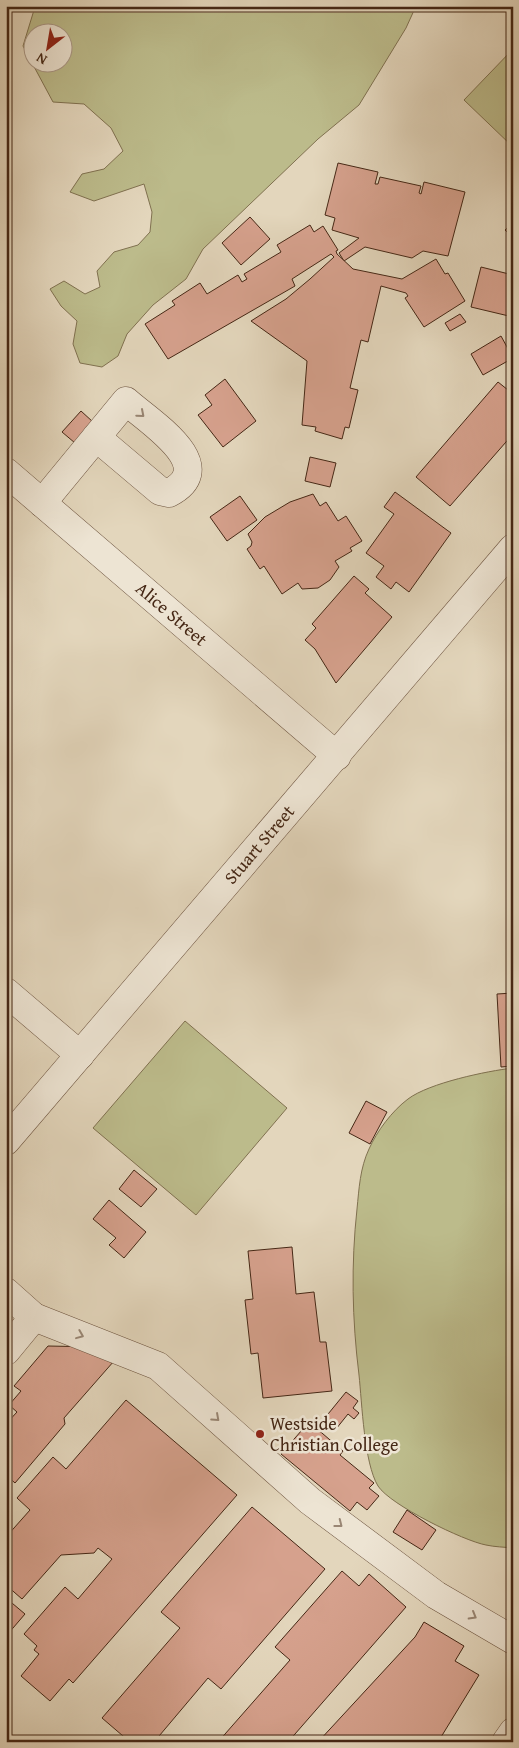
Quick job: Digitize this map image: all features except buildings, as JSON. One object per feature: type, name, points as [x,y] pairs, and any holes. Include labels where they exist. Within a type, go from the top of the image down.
[{"type":"street","points":[[42,503],[96,437]]},
{"type":"street","name":"Alice Street","points":[[6,472],[337,756]]},
{"type":"street","name":"Stuart Street","points":[[6,1141],[513,548]]},
{"type":"street","points":[[6,992],[80,1055]]},
{"type":"street","points":[[6,1292],[34,1317],[158,1366],[310,1501],[350,1532],[436,1595],[513,1640]]},
{"type":"street","points":[[6,1351],[34,1317]]},
{"type":"street","points":[[506,1742],[513,1732]]},
{"type":"shaded area","points":[[31,6],[416,6],[406,28],[359,105],[318,139],[203,249],[186,279],[153,305],[127,334],[118,356],[102,367],[80,363],[73,344],[77,321],[61,306],[50,289],[64,281],[85,294],[100,287],[97,271],[114,252],[138,245],[150,232],[152,212],[144,184],[94,201],[70,192],[82,174],[104,169],[123,151],[111,128],[84,104],[53,102],[37,72],[72,72],[72,22],[30,22],[34,10]]},
{"type":"shaded area","points":[[513,49],[513,147],[464,100]]},
{"type":"shaded area","points":[[185,1021],[287,1108],[196,1215],[93,1128]]},
{"type":"shaded area","points":[[513,1068],[513,1548],[486,1545],[445,1530],[397,1503],[378,1486],[373,1476],[364,1432],[353,1292],[355,1230],[360,1179],[366,1156],[381,1128],[396,1109],[417,1093],[459,1079]]},
{"type":"place","name":"Westside Christian College","points":[[260,1434]]}]
